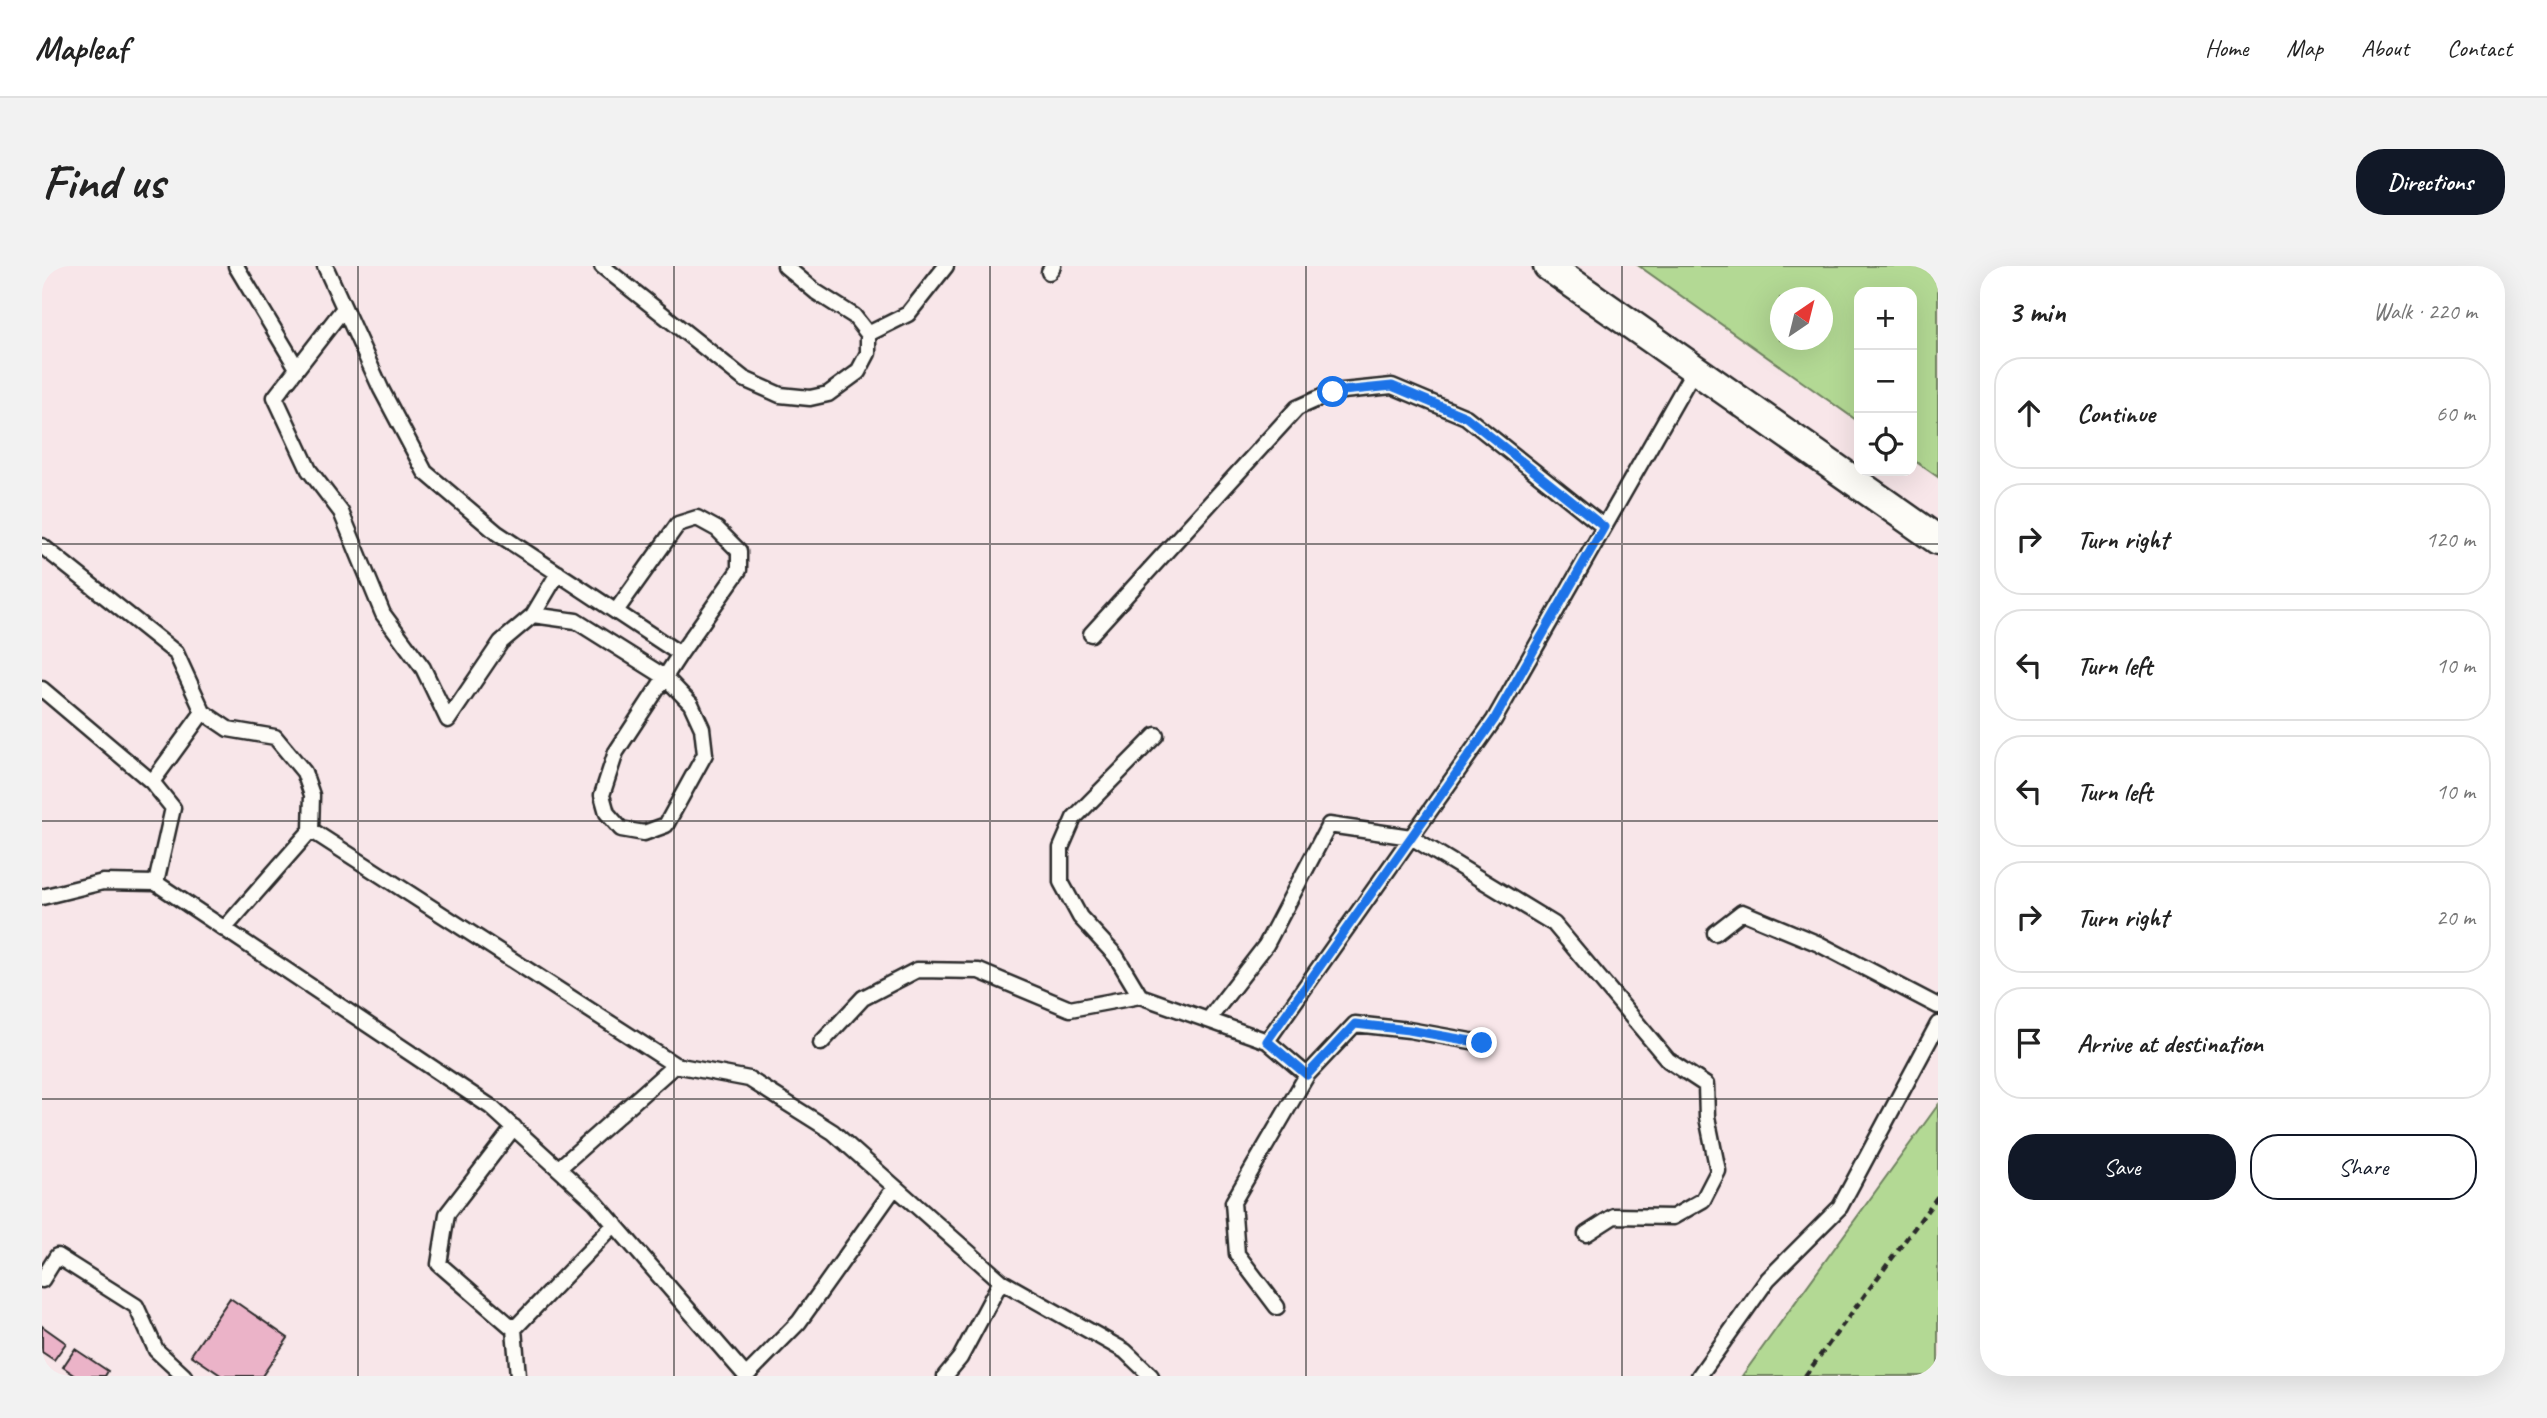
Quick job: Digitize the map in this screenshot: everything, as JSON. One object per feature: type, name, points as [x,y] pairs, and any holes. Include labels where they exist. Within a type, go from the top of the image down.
[{"type":"street","points":[[1548,266],[1938,540]]},
{"type":"lane","points":[[236,266],[297,368]]},
{"type":"lane","points":[[326,266],[381,389],[425,472],[497,533],[680,654]]},
{"type":"lane","points":[[602,266],[744,379],[780,395],[810,398],[828,394],[858,372],[868,353],[868,334],[854,316],[816,292],[785,266]]},
{"type":"lane","points":[[868,334],[908,314],[946,266]]},
{"type":"lane","points":[[344,308],[275,397],[309,470],[341,512],[383,614],[423,668],[448,720],[501,642],[533,615],[558,573]]},
{"type":"lane","points":[[1267,1041],[1494,720],[1695,368]]},
{"type":"lane","points":[[1091,634],[1297,408],[1333,392],[1392,386],[1466,417],[1604,527]]},
{"type":"lane","points":[[533,615],[576,621],[665,677],[691,704],[702,728],[705,754],[666,825],[644,833],[621,830],[607,813],[602,795],[616,752],[665,677],[680,654],[739,570],[740,551],[717,529],[697,518],[678,524],[616,611]]},
{"type":"lane","points":[[42,545],[176,653],[203,712],[229,729],[275,737],[304,772],[312,795],[311,830],[224,929]]},
{"type":"lane","points":[[42,689],[152,782],[173,807],[156,883]]},
{"type":"lane","points":[[152,782],[203,712]]},
{"type":"lane","points":[[1140,996],[1116,956],[1080,917],[1061,882],[1061,849],[1074,818],[1156,735]]},
{"type":"lane","points":[[1208,1020],[1265,945],[1329,825],[1411,837],[1554,924],[1668,1060],[1706,1085],[1707,1117],[1718,1171],[1703,1199],[1673,1217],[1614,1216],[1586,1234]]},
{"type":"lane","points":[[311,830],[675,1065],[749,1079],[833,1132],[1000,1281],[1125,1351],[1151,1376]]},
{"type":"lane","points":[[42,897],[103,881],[156,883],[491,1107],[595,1202],[746,1376],[800,1322],[895,1187]]},
{"type":"lane","points":[[1715,933],[1742,912],[1819,944],[1938,1006]]},
{"type":"lane","points":[[821,1043],[863,998],[917,970],[979,971],[1070,1009],[1140,996],[1267,1041],[1307,1075]]},
{"type":"lane","points":[[1277,1307],[1237,1254],[1233,1202],[1307,1075],[1355,1024],[1482,1043]]},
{"type":"lane","points":[[1699,1376],[1768,1279],[1840,1207],[1938,1024]]},
{"type":"lane","points":[[559,1168],[675,1065]]},
{"type":"lane","points":[[514,1127],[447,1214],[439,1264],[514,1329],[518,1376]]},
{"type":"lane","points":[[514,1329],[615,1224]]},
{"type":"lane","points":[[42,1280],[57,1256],[136,1306],[156,1350],[184,1376]]},
{"type":"lane","points":[[945,1376],[960,1358],[1000,1281]]},
{"type":"path","points":[[1805,1376],[1938,1196]]},
{"type":"green space","points":[[1639,266],[1938,266],[1938,477],[1917,462],[1917,287],[1854,287],[1854,418]]},
{"type":"green space","points":[[1938,1105],[1938,1376],[1742,1376]]},
{"type":"building","points":[[230,1298],[288,1338],[262,1376],[222,1376],[191,1355]]},
{"type":"building","points":[[42,1326],[66,1343],[54,1360],[42,1352]]},
{"type":"building","points":[[75,1349],[108,1371],[105,1376],[76,1376],[63,1367]]},
{"type":"route","points":[[1333,392],[1392,386],[1466,417],[1604,527],[1494,720],[1267,1041],[1307,1075],[1355,1024],[1482,1043]]}]
